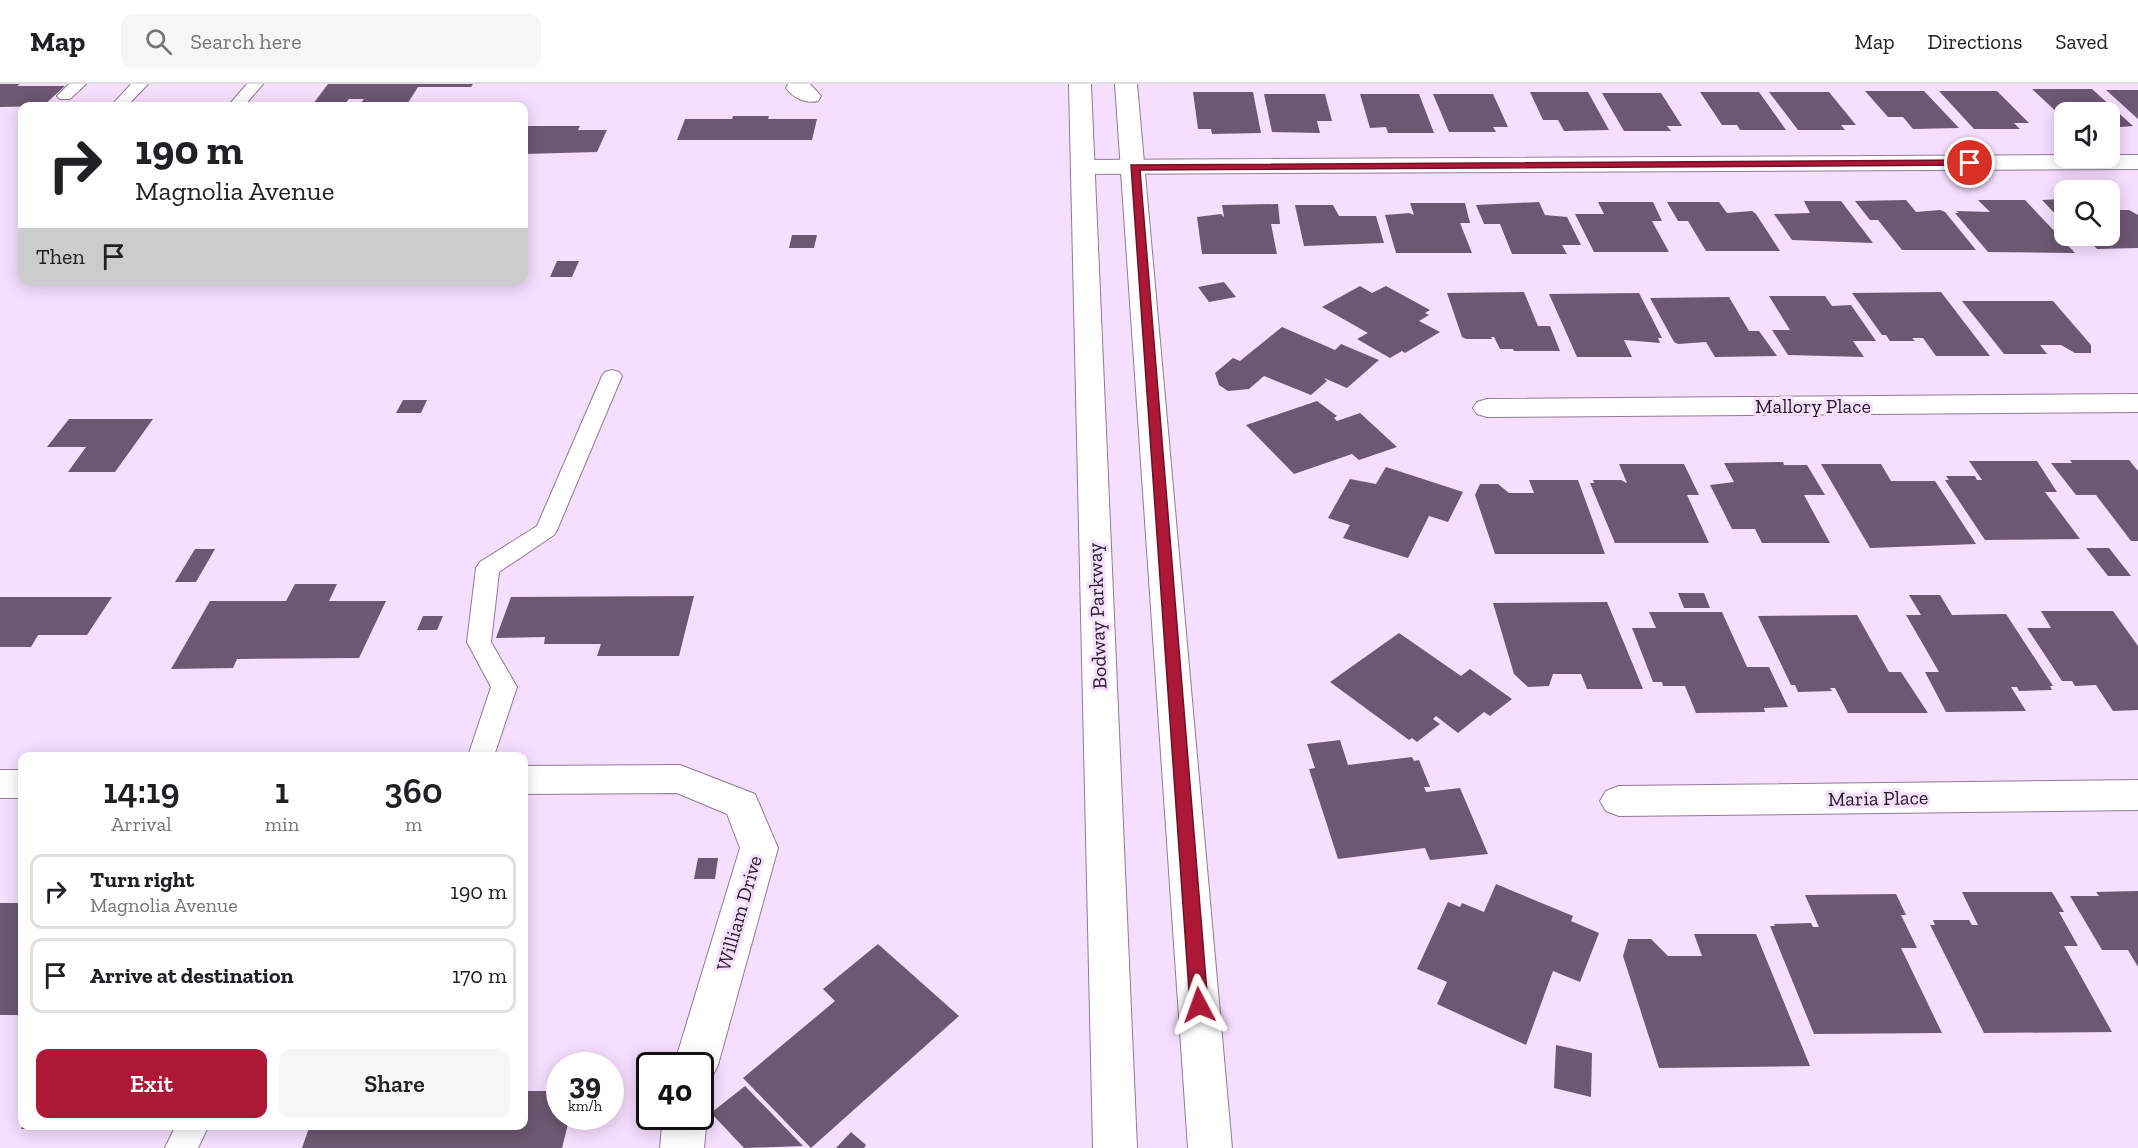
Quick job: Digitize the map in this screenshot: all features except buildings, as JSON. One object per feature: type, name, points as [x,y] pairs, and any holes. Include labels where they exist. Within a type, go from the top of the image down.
[{"type":"street","name":"Bodway Parkway","points":[[1080,84],[1115,1148]]},
{"type":"street","points":[[1126,84],[1135,167],[1210,1148]]},
{"type":"street","points":[[1082,167],[2138,162]]},
{"type":"street","name":"Mallory Place","points":[[1487,408],[2138,403]]},
{"type":"street","name":"William Drive","points":[[528,780],[680,779],[742,804],[759,848],[700,1052]]},
{"type":"street","points":[[0,784],[18,784]]},
{"type":"street","name":"Maria Place","points":[[1619,801],[2138,795]]},
{"type":"street","points":[[682,1148],[684,1130]]},
{"type":"lane","points":[[65,96],[78,84]]},
{"type":"lane","points":[[123,102],[140,84]]},
{"type":"lane","points":[[239,102],[255,84]]},
{"type":"lane","points":[[483,752],[504,687],[479,642],[488,568],[546,530],[612,376]]},
{"type":"lane","points":[[181,1148],[190,1130]]},
{"type":"route","points":[[1199,1005],[1135,167],[1970,163]]}]
